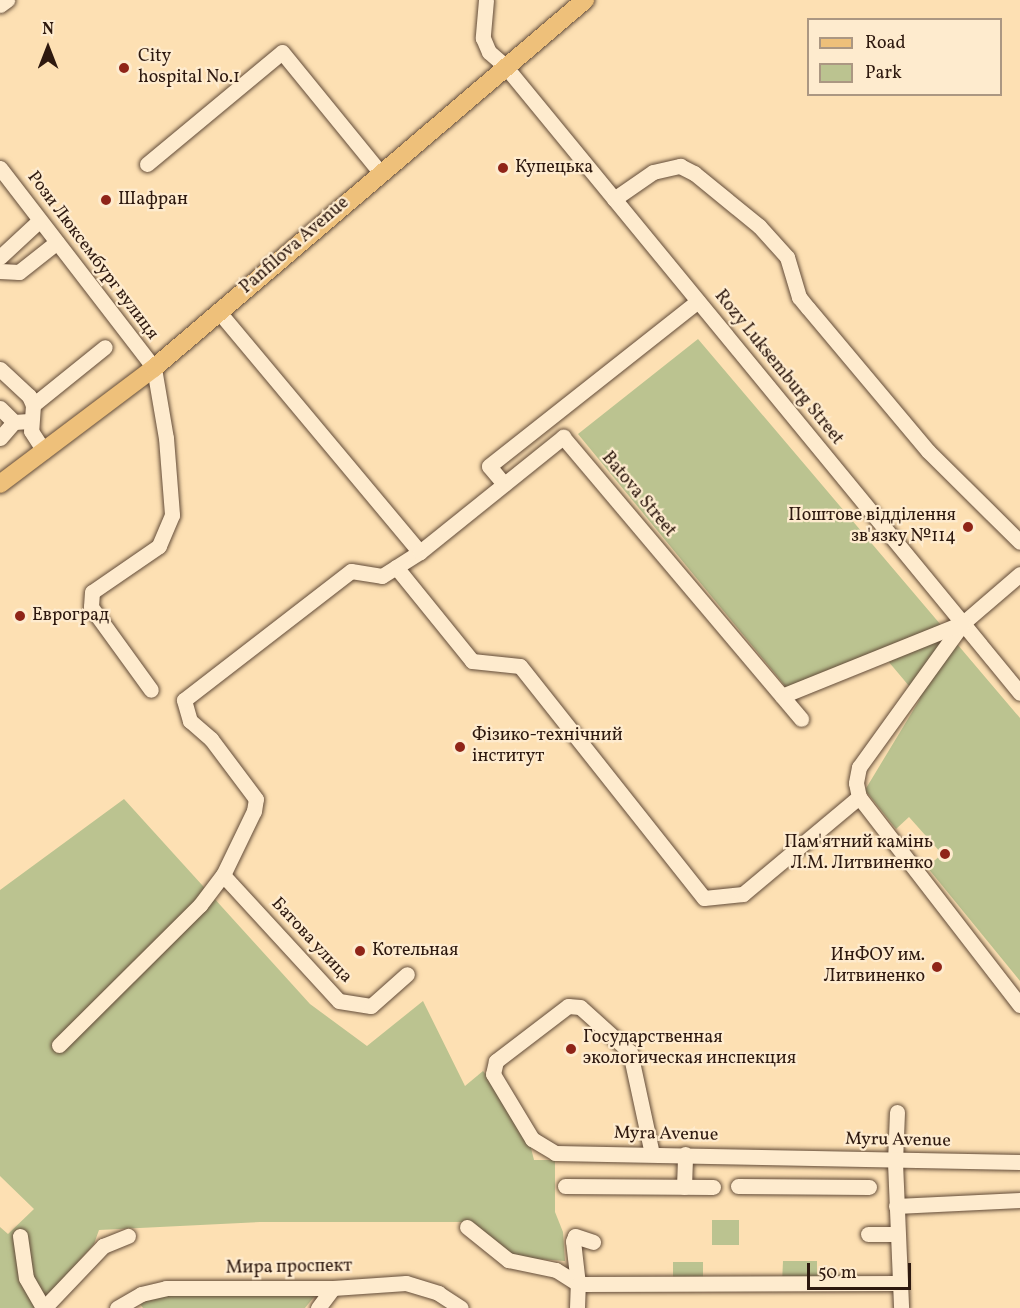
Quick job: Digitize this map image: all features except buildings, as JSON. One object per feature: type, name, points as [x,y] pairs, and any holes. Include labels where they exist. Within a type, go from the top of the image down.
[{"type":"main road","name":"Panfilova Avenue","points":[[0,484],[154,368],[380,172],[585,0]]},
{"type":"street","points":[[0,5],[6,0]]},
{"type":"street","name":"Rozy Luksemburg Street","points":[[486,0],[483,38],[489,52],[505,66],[1020,693]]},
{"type":"street","points":[[147,165],[282,52],[380,172]]},
{"type":"street","points":[[614,200],[653,172],[680,166],[694,173],[759,226],[787,257],[799,297],[808,308],[928,451],[1020,542]]},
{"type":"street","name":"Рози Люксембург вулиця","points":[[0,168],[154,368]]},
{"type":"street","points":[[0,257],[40,220]]},
{"type":"street","points":[[0,271],[19,272],[57,242]]},
{"type":"street","points":[[504,484],[489,466],[698,301]]},
{"type":"street","points":[[219,312],[420,552]]},
{"type":"street","points":[[0,438],[21,422],[33,405],[105,347]]},
{"type":"street","points":[[151,690],[91,607],[92,592],[159,546],[172,515],[166,438],[154,368]]},
{"type":"street","points":[[0,369],[29,396],[33,405]]},
{"type":"street","points":[[0,408],[31,431],[44,451]]},
{"type":"street","name":"Batova Street","points":[[550,418],[563,437],[801,720]]},
{"type":"street","points":[[59,1045],[200,905],[223,875],[254,811],[256,799],[211,739],[190,721],[184,700],[351,571],[382,576],[420,552],[563,437]]},
{"type":"street","points":[[396,567],[472,661],[520,666],[704,898],[743,894],[859,797]]},
{"type":"street","points":[[1020,574],[963,624],[859,767],[859,797],[1020,1005]]},
{"type":"street","points":[[782,696],[963,624]]},
{"type":"street","name":"Батова улица","points":[[223,875],[339,1001],[371,1006],[407,974]]},
{"type":"street","name":"Myra Avenue","points":[[652,1154],[630,1052],[580,1007],[568,1006],[496,1061],[493,1074],[532,1139],[555,1153],[652,1154],[684,1154]]},
{"type":"street","points":[[897,1112],[895,1162],[898,1283],[901,1308]]},
{"type":"street","points":[[684,1154],[684,1186]]},
{"type":"street","name":"Myru Avenue","points":[[684,1154],[895,1162],[1020,1162]]},
{"type":"street","points":[[807,1186],[808,1158]]},
{"type":"street","points":[[564,1186],[713,1186]]},
{"type":"street","points":[[738,1186],[869,1187]]},
{"type":"street","points":[[896,1206],[1020,1200]]},
{"type":"street","points":[[467,1227],[508,1260],[556,1270],[578,1284],[898,1283]]},
{"type":"street","points":[[868,1234],[897,1234]]},
{"type":"street","points":[[20,1236],[26,1278],[44,1308],[103,1246],[128,1236]]},
{"type":"street","points":[[577,1308],[578,1284],[573,1241],[575,1236],[593,1242]]},
{"type":"street","name":"Мира проспект","points":[[117,1308],[141,1294],[166,1288],[333,1288],[406,1283],[438,1293],[460,1308]]},
{"type":"street","points":[[318,1308],[333,1288]]},
{"type":"green space","points":[[698,339],[1020,718],[1020,981],[927,867],[942,854],[909,817],[896,829],[865,790],[920,699],[888,661],[795,698],[578,434]]},
{"type":"green space","points":[[124,799],[310,1004],[367,1046],[423,1001],[465,1086],[483,1071],[515,1110],[527,1132],[534,1160],[555,1160],[555,1212],[563,1232],[565,1261],[510,1257],[465,1222],[260,1222],[99,1230],[94,1244],[37,1308],[0,1308],[0,1227],[8,1234],[34,1209],[0,1176],[0,890]]},
{"type":"green space","points":[[712,1220],[739,1220],[739,1245],[712,1245]]},
{"type":"green space","points":[[783,1261],[817,1261],[817,1283],[782,1283]]},
{"type":"green space","points":[[673,1262],[703,1262],[703,1278],[673,1278]]},
{"type":"green space","points":[[317,1293],[305,1308],[143,1308],[140,1304],[161,1295]]},
{"type":"place","name":"City hospital No.1","points":[[124,68]]},
{"type":"place","name":"Купецька","points":[[503,168]]},
{"type":"place","name":"Шафран","points":[[106,200]]},
{"type":"place","name":"Поштове відділення зв'язку №114","points":[[968,527]]},
{"type":"place","name":"Евроград","points":[[20,616]]},
{"type":"place","name":"Фізико-технічний інститут","points":[[460,747]]},
{"type":"place","name":"Пам'ятний камінь Л.М. Литвиненко","points":[[945,854]]},
{"type":"place","name":"Котельная","points":[[360,951]]},
{"type":"place","name":"ИнФОУ им. Литвиненко","points":[[937,967]]},
{"type":"place","name":"Государственная экологическая инспекция","points":[[571,1049]]}]
